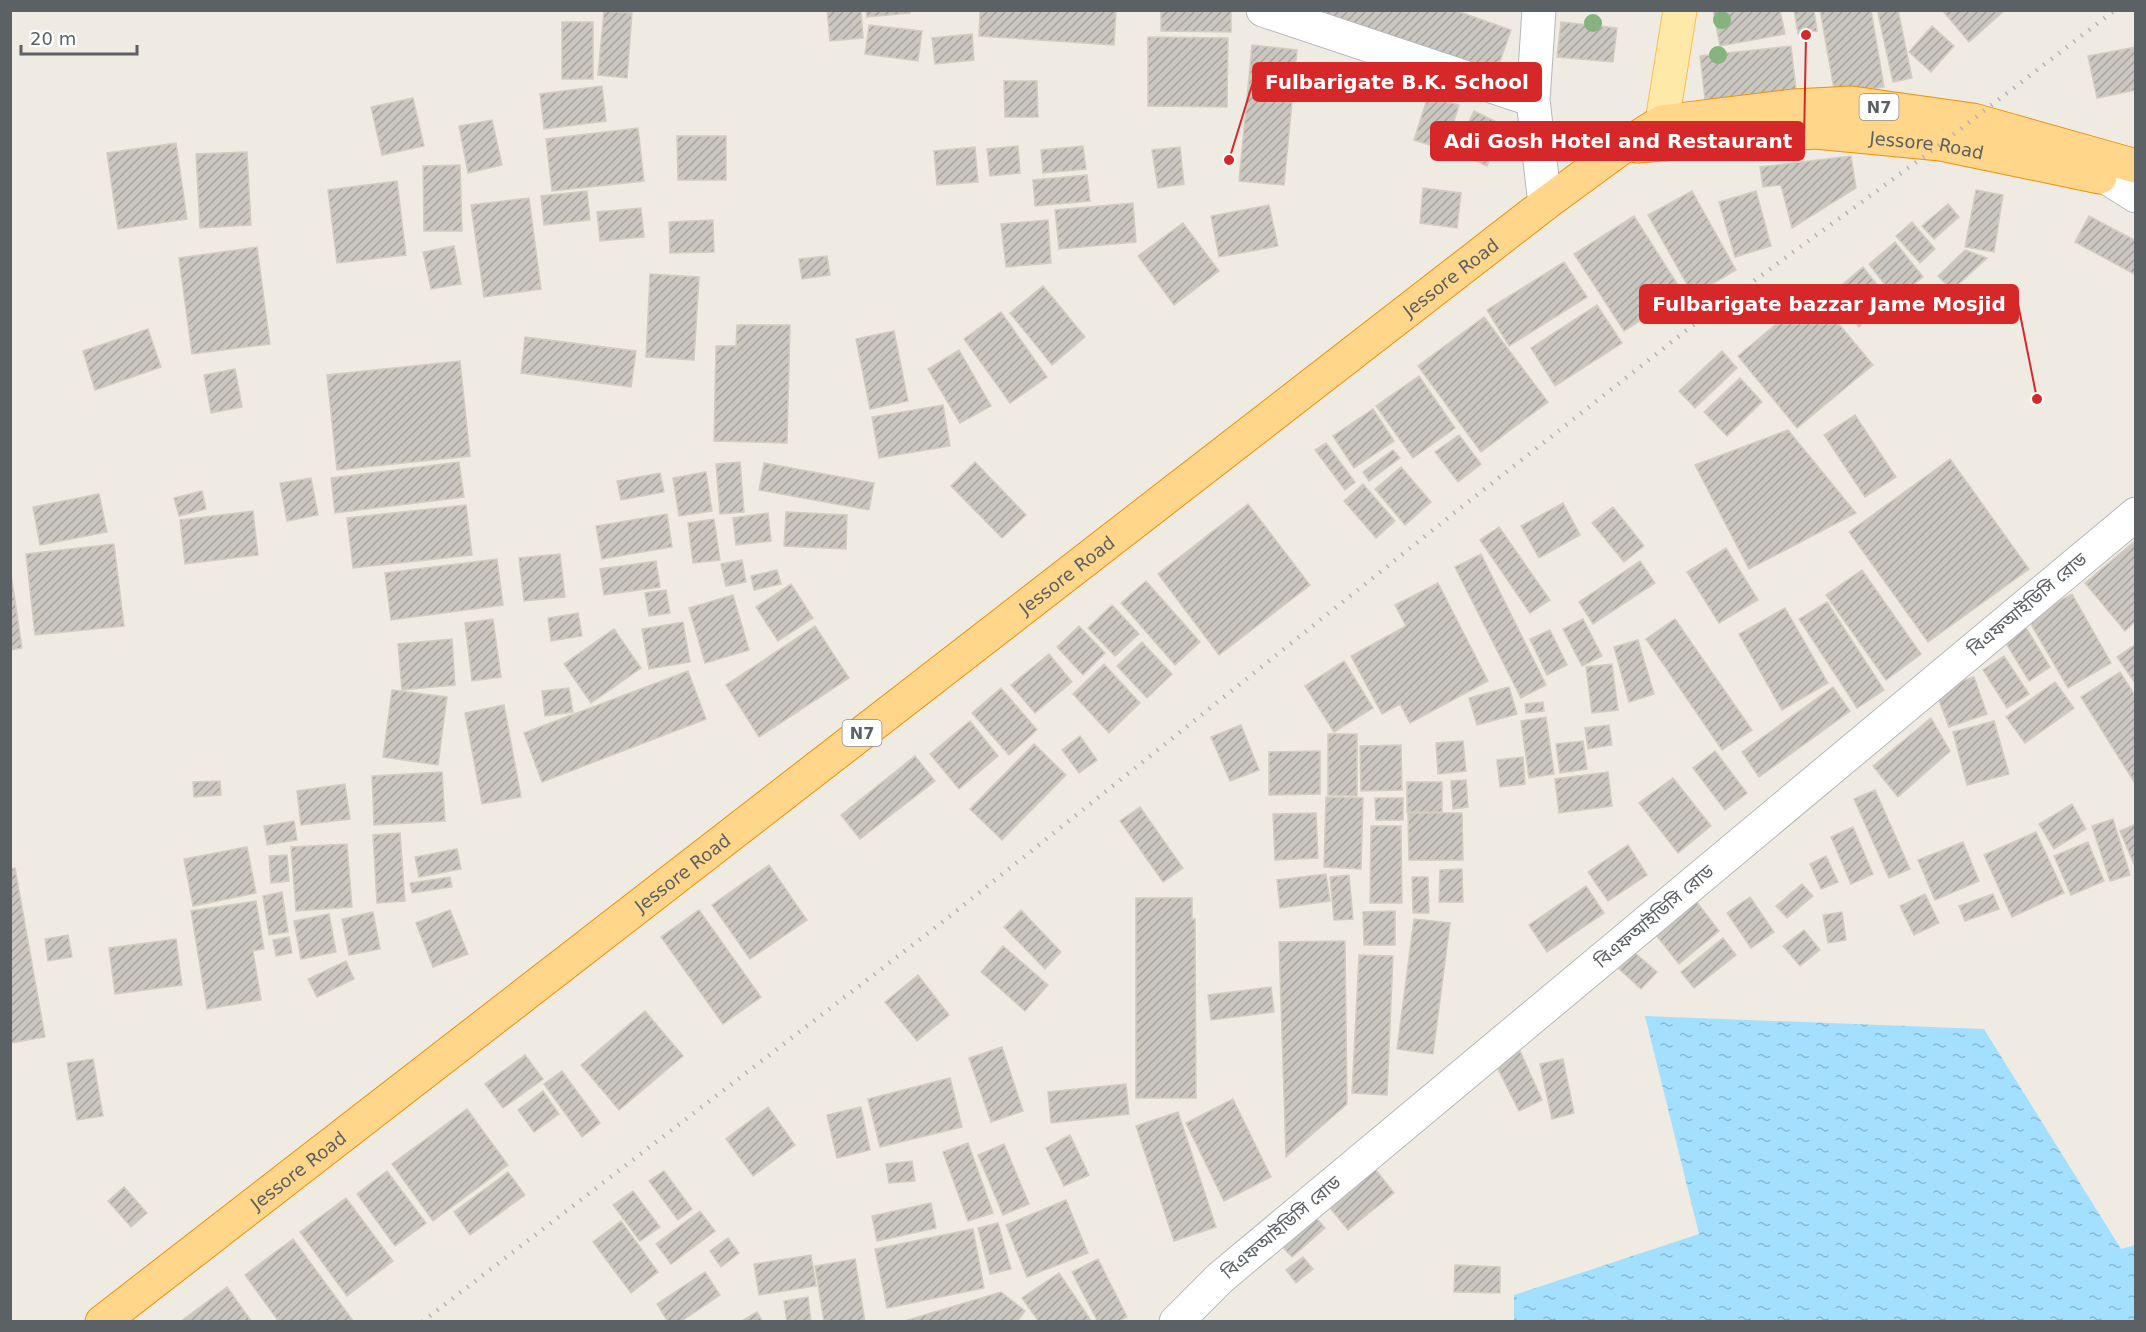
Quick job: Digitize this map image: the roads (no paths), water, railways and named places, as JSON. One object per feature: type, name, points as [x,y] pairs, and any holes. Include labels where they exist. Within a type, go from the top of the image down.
[{"type":"highway","name":"N7","points":[[1664,133],[1794,106],[1852,103],[1973,120],[2073,149],[2129,180]]},
{"type":"highway","name":"Jessore Road","points":[[102,1322],[1545,204],[1624,146],[1664,133],[1815,132],[1941,144],[2129,180]]},
{"type":"main road","points":[[1664,133],[1680,10]]},
{"type":"street","points":[[1263,10],[1533,100]]},
{"type":"street","points":[[1539,10],[1533,100],[1545,204]]},
{"type":"street","name":"বিএফআইডিসি রোড","points":[[1176,1322],[1220,1278],[2136,514]]},
{"type":"water","points":[[1645,1016],[1984,1029],[2121,1249],[2135,1245],[2135,1321],[1514,1321],[1514,1295],[1699,1234]]},
{"type":"railway","points":[[422,1322],[945,920],[1692,326],[1941,144],[2115,10]]},
{"type":"place","name":"Adi Gosh Hotel and Restaurant","points":[[1806,35]]},
{"type":"place","name":"Fulbarigate B.K. School","points":[[1229,160]]},
{"type":"place","name":"Fulbarigate bazzar Jame Mosjid","points":[[2037,399]]}]
